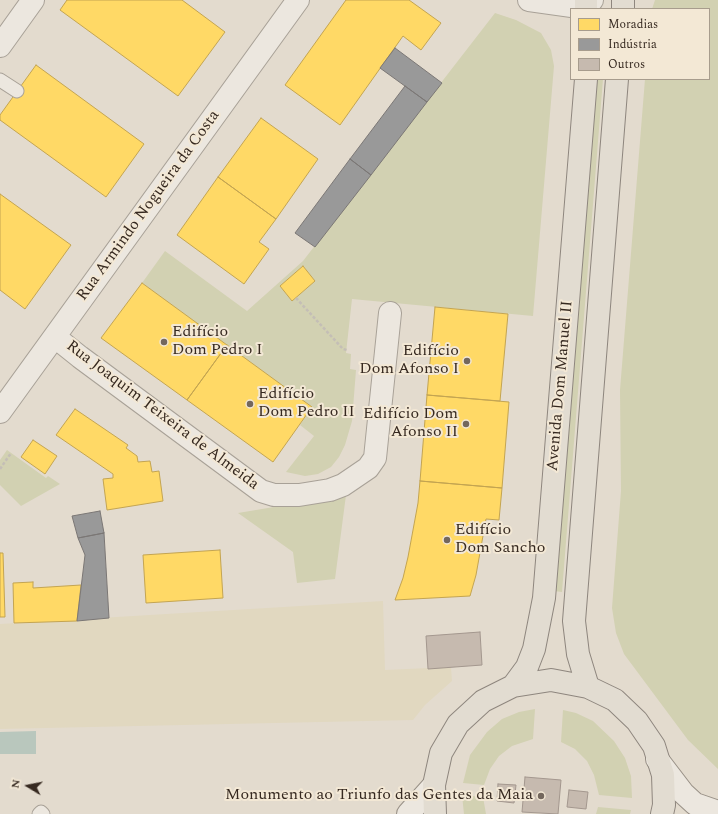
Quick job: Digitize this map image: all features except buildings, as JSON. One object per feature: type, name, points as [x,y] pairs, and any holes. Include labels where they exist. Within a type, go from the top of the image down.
[{"type":"main road","name":"Avenida Dom Manuel II","points":[[513,686],[527,667],[534,649],[544,598],[586,80]]},
{"type":"main road","name":"Avenida Dom Manuel II","points":[[588,687],[578,654],[574,621],[617,80]]},
{"type":"main road","points":[[436,814],[434,785],[442,753],[458,724],[483,701],[513,686],[550,680],[588,687],[615,700],[637,721],[654,746],[663,775],[664,805],[662,814]]},
{"type":"street","points":[[0,46],[33,0]]},
{"type":"street","name":"Rua Armindo Nogueira da Costa","points":[[0,412],[298,0]]},
{"type":"street","points":[[529,0],[587,4]]},
{"type":"street","name":"Rua Joaquim Teixeira de Almeida","points":[[55,336],[80,357],[261,491],[274,495],[299,495],[330,490],[343,485],[368,468],[375,458],[390,312]]},
{"type":"street","points":[[657,759],[683,794],[695,804],[718,812],[712,814]]},
{"type":"street","points":[[408,814],[434,785]]},
{"type":"lane","points":[[0,80],[17,91]]},
{"type":"lane","points":[[38,814],[41,812],[43,814]]},
{"type":"path","points":[[296,298],[343,349],[347,350]]},
{"type":"path","points":[[0,469],[11,453]]},
{"type":"shaded area","points":[[383,601],[385,670],[451,667],[452,681],[425,705],[413,720],[0,729],[0,624]]},
{"type":"shaded area","points":[[36,731],[36,754],[0,754],[0,732]]},
{"type":"green space","points":[[655,0],[718,0],[718,769],[688,740],[624,654],[616,633],[612,608],[621,491],[620,390],[645,80],[710,80],[710,8],[652,8]]},
{"type":"green space","points":[[495,13],[516,20],[541,33],[551,50],[554,66],[533,316],[352,299],[346,353],[351,354],[350,369],[356,370],[352,421],[345,445],[339,457],[331,467],[318,474],[305,476],[286,472],[314,436],[300,425],[312,407],[142,283],[165,251],[247,311],[303,261]],"holes":[[[303,266],[315,281],[292,301],[280,286]]]},
{"type":"green space","points":[[595,80],[603,80],[562,592],[554,591]]},
{"type":"green space","points":[[7,450],[46,478],[48,476],[60,484],[21,506],[0,485],[0,460]]},
{"type":"green space","points":[[346,495],[335,579],[297,583],[293,552],[238,513]]},
{"type":"green space","points":[[535,709],[533,739],[512,746],[499,756],[490,769],[484,785],[463,783],[470,755],[487,732],[502,719],[519,712]]},
{"type":"green space","points":[[563,710],[576,713],[593,721],[614,741],[625,758],[631,776],[632,798],[599,795],[594,775],[587,761],[575,749],[561,742]]},
{"type":"green space","points":[[462,795],[483,797],[486,814],[464,814]]},
{"type":"green space","points":[[598,807],[631,810],[630,814],[596,814]]},
{"type":"place","name":"Edifício Dom Pedro I","points":[[164,342]]},
{"type":"place","name":"Edifício Dom Afonso I","points":[[467,361]]},
{"type":"place","name":"Edifício Dom Pedro II","points":[[250,404]]},
{"type":"place","name":"Edifício Dom Afonso II","points":[[466,424]]},
{"type":"place","name":"Edifício Dom Sancho","points":[[447,540]]},
{"type":"place","name":"Monumento ao Triunfo das Gentes da Maia","points":[[541,796]]}]
